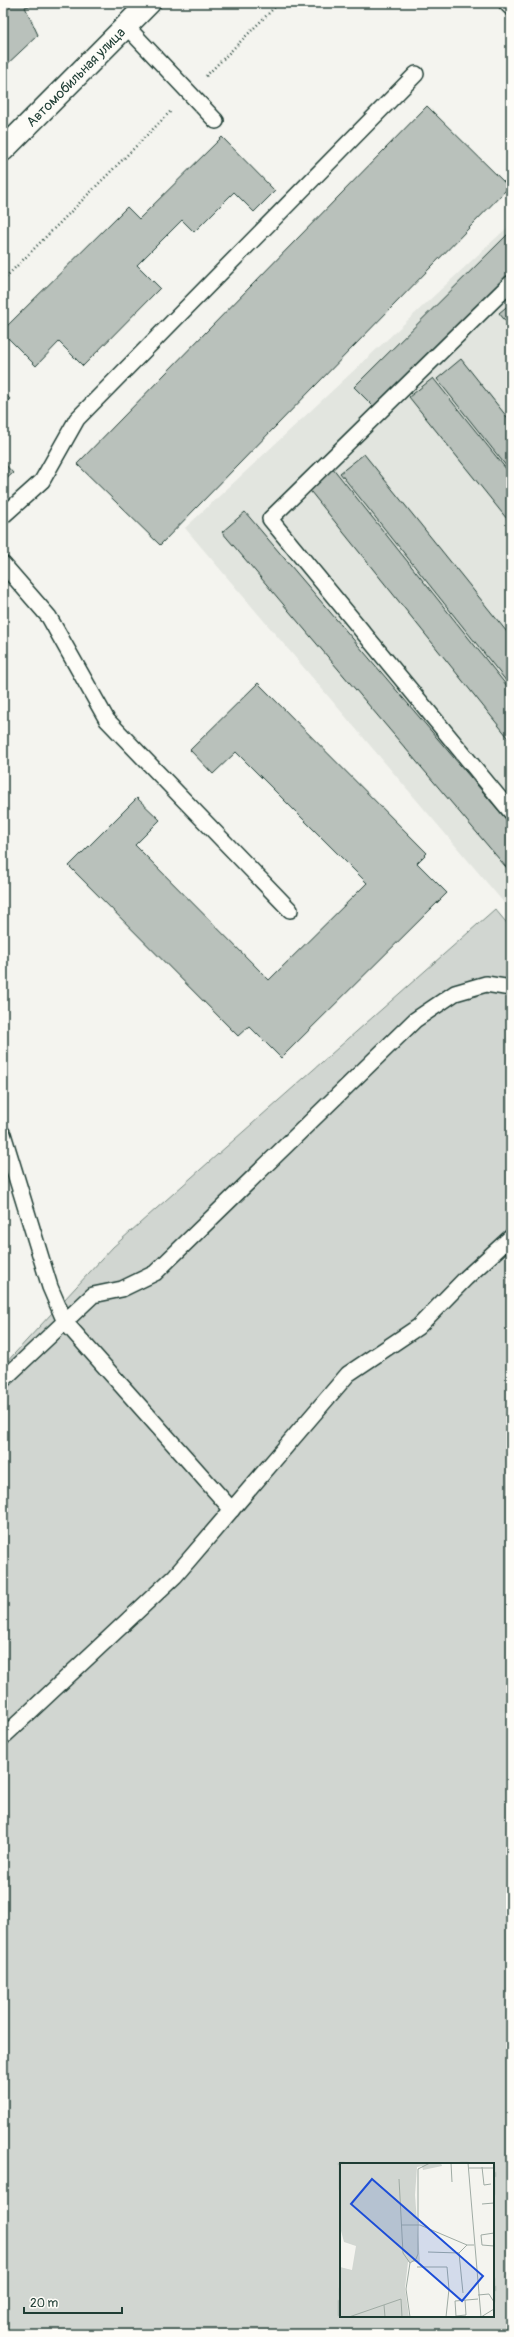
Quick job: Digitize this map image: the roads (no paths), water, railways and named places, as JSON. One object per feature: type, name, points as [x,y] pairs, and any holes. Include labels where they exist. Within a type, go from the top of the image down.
[{"type":"street","name":"Автомобильная улица","points":[[3,150],[149,3]]},
{"type":"lane","points":[[506,3],[511,8]]},
{"type":"lane","points":[[126,26],[216,120]]},
{"type":"lane","points":[[3,516],[42,481],[77,419],[416,74]]},
{"type":"lane","points":[[511,283],[270,519],[511,812]]},
{"type":"lane","points":[[3,564],[49,618],[107,720],[290,910]]},
{"type":"lane","points":[[3,1380],[93,1295],[122,1289],[155,1273],[415,1020],[455,993],[486,984],[511,988]]},
{"type":"lane","points":[[3,1134],[50,1287],[65,1322],[232,1510]]},
{"type":"lane","points":[[3,1737],[175,1576],[348,1374],[418,1327],[466,1278],[511,1237]]}]
